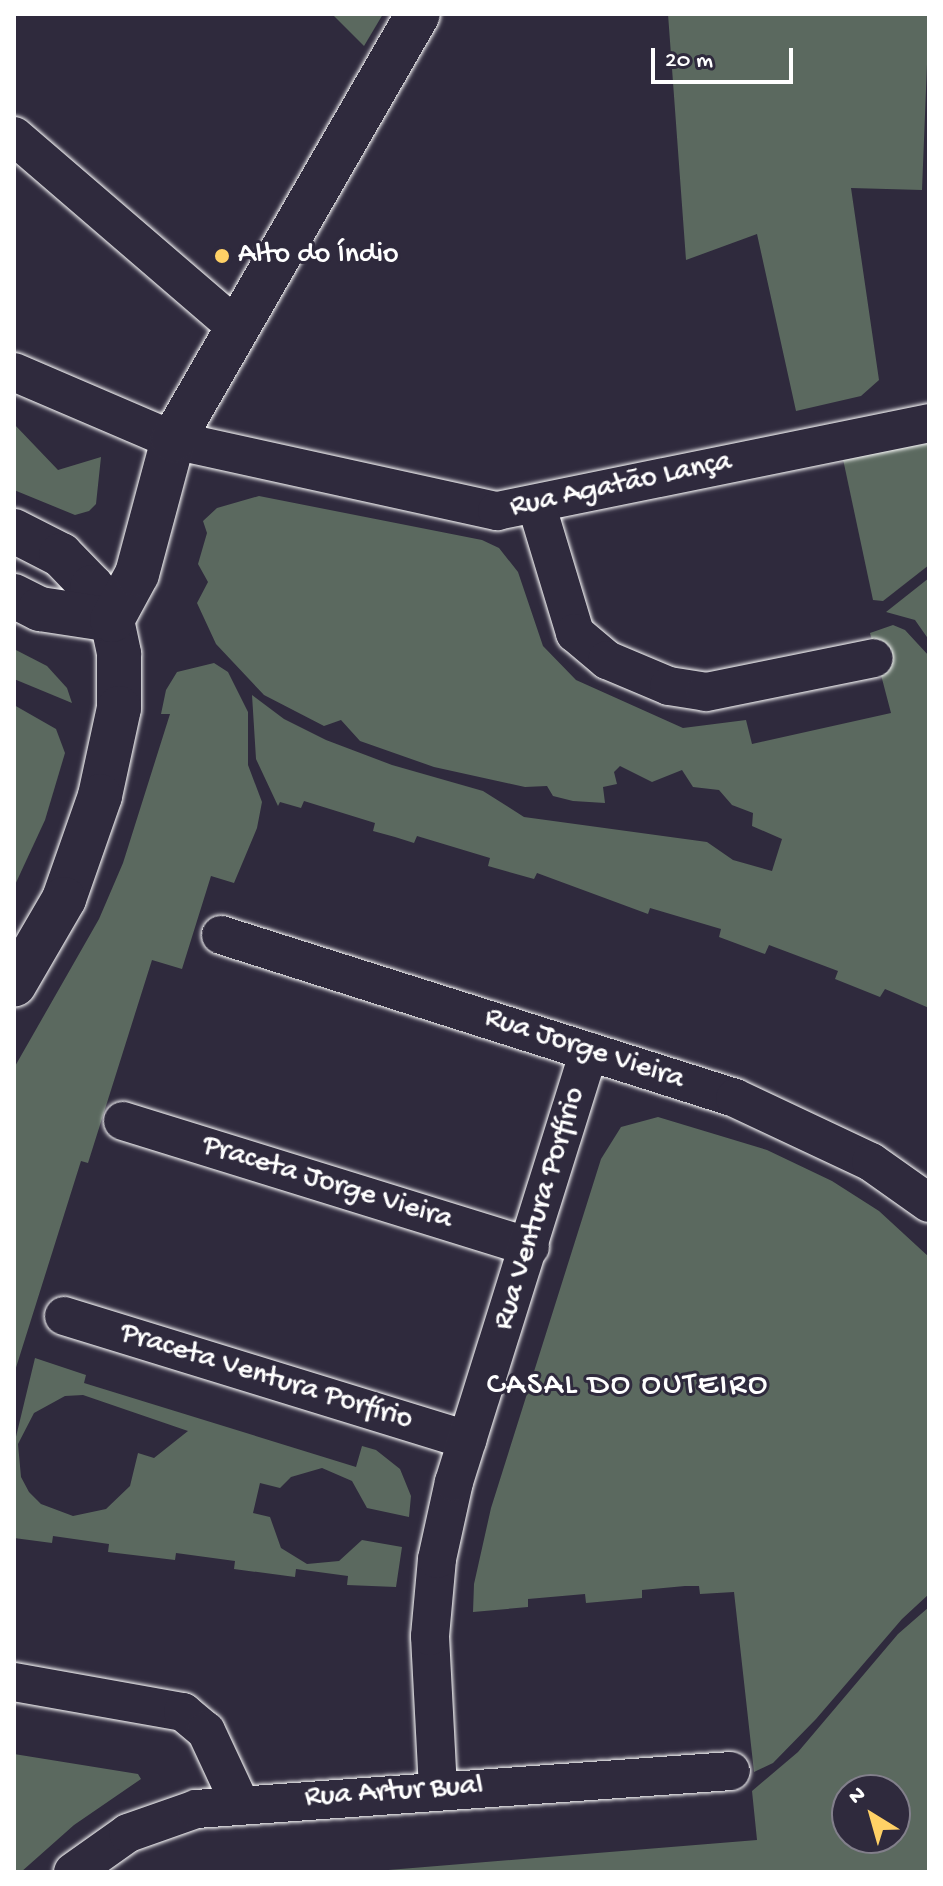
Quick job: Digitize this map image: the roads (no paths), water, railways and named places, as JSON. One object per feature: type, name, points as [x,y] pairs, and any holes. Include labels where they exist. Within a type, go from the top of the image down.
[{"type":"main road","points":[[112,620],[137,574],[173,440],[235,326],[418,14]]},
{"type":"main road","points":[[14,531],[61,555],[92,587],[112,620],[119,654],[119,708],[100,796],[64,899],[14,985]]},
{"type":"main road","points":[[14,596],[40,609],[112,620]]},
{"type":"street","points":[[14,136],[235,326]]},
{"type":"street","name":"Rua Agatão Lança","points":[[14,372],[173,440],[458,506],[497,511],[537,507],[929,423]]},
{"type":"street","points":[[537,507],[575,633],[607,660],[669,686],[706,692],[874,658]]},
{"type":"street","name":"Rua Jorge Vieira","points":[[221,935],[589,1052],[786,1119],[871,1162],[929,1203]]},
{"type":"street","name":"Rua Ventura Porfírio","points":[[438,1789],[430,1597],[467,1440],[589,1052]]},
{"type":"street","name":"Praceta Jorge Vieira","points":[[123,1121],[530,1247]]},
{"type":"street","name":"Praceta Ventura Porfírio","points":[[64,1316],[467,1440]]},
{"type":"street","points":[[14,1682],[183,1712],[206,1731],[240,1804]]},
{"type":"street","name":"Rua Artur Bual","points":[[73,1872],[128,1833],[160,1818],[240,1804],[731,1771]]},
{"type":"place","name":"Alto do Índio","points":[[222,256]]},
{"type":"district","name":"CASAL DO OUTEIRO","points":[[628,1386]]}]
